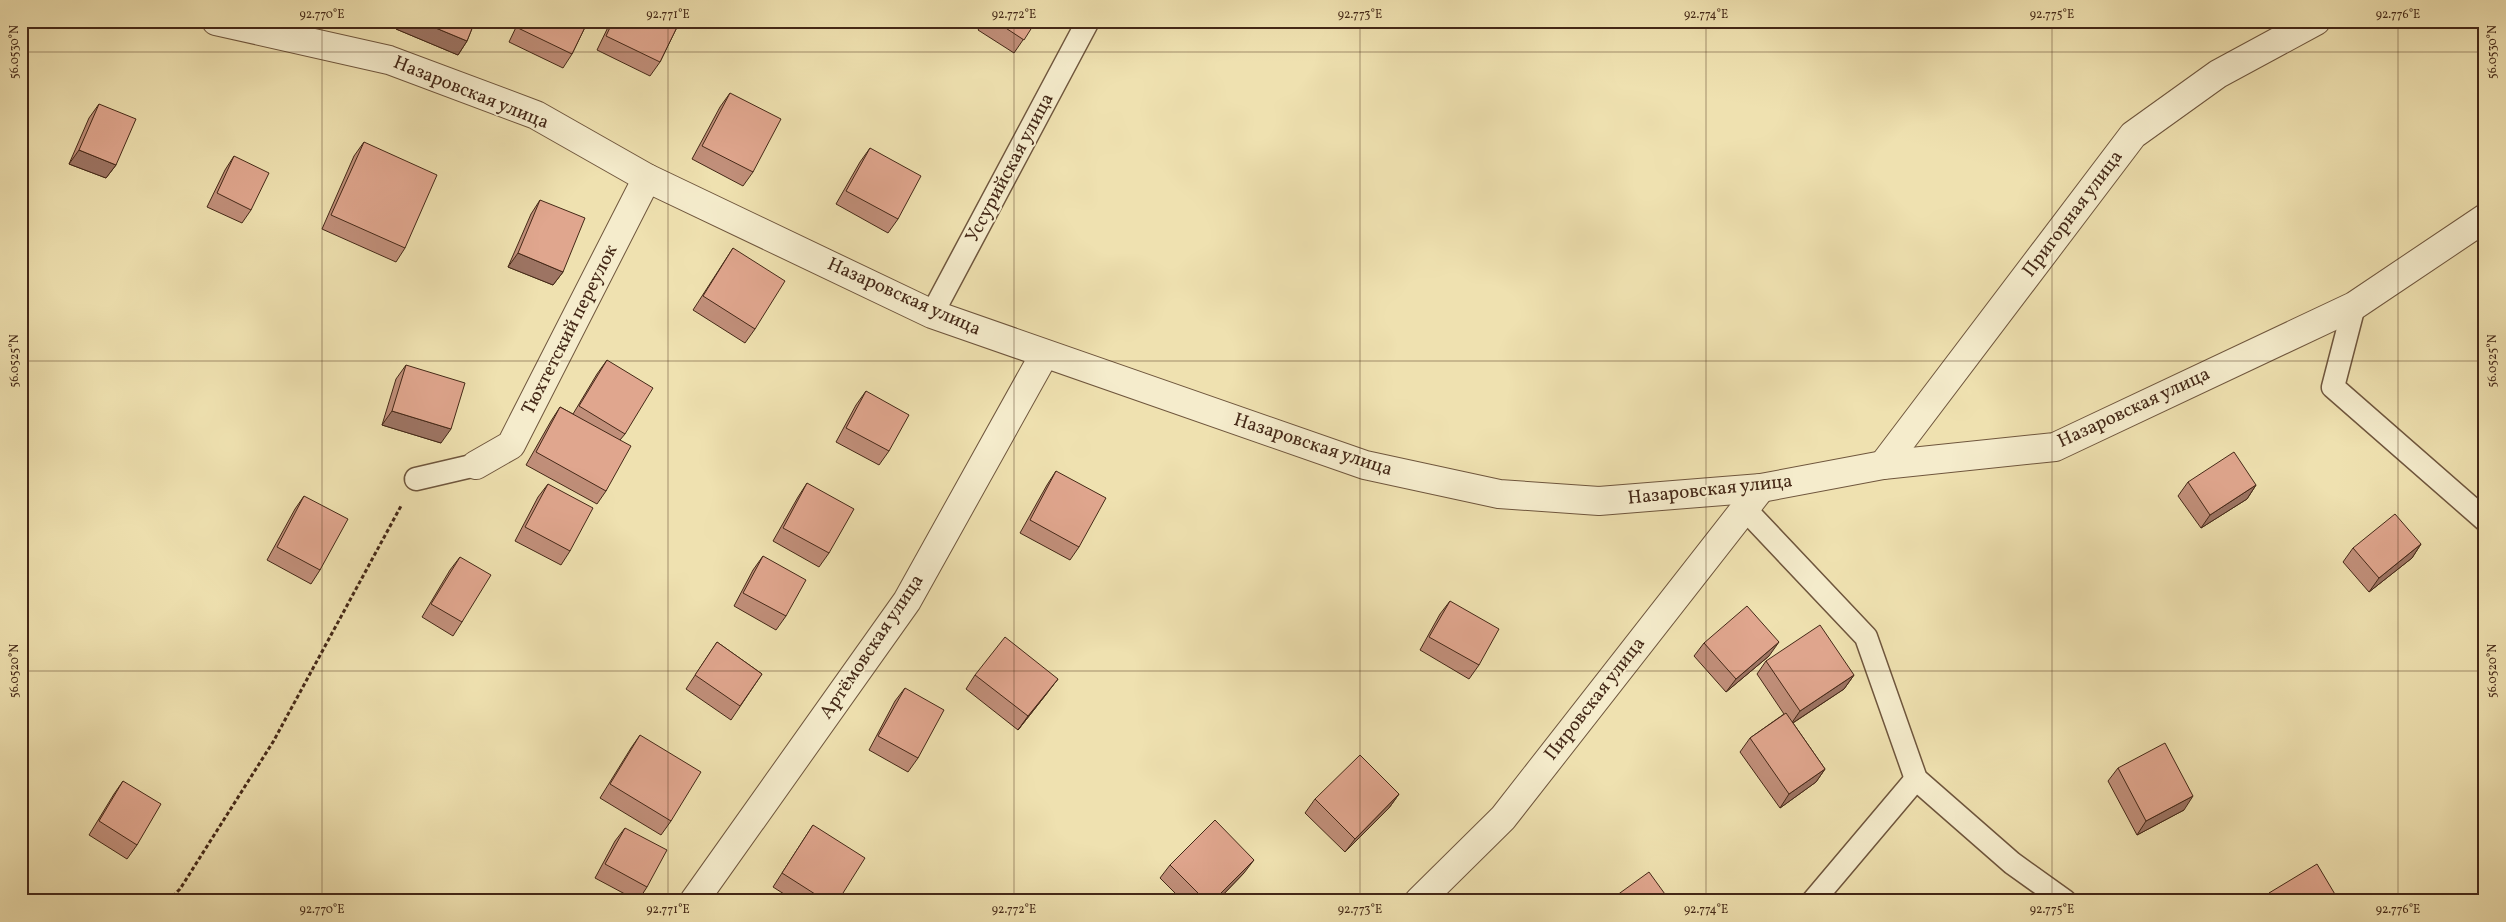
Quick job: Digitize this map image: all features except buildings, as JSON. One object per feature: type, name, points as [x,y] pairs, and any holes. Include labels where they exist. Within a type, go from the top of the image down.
[{"type":"street","name":"Назаровская улица","points":[[216,21],[389,60],[536,115],[647,178],[932,314],[1044,355],[1365,465],[1499,494],[1599,500],[1753,498],[1883,465],[2054,447],[2354,306],[2485,218]]},
{"type":"street","name":"Пригорная улица","points":[[1883,465],[2133,135],[2218,74],[2316,21]]},
{"type":"street","name":"Тюхтетский переулок","points":[[476,465],[511,446],[647,178]]},
{"type":"street","name":"Артёмовская улица","points":[[694,901],[907,601],[1044,355]]},
{"type":"street","name":"Пировская улица","points":[[1419,901],[1503,818],[1753,498]]},
{"type":"lane","name":"Уссурийская улица","points":[[932,314],[1088,21]]},
{"type":"lane","points":[[2354,306],[2333,387],[2485,520]]},
{"type":"lane","points":[[416,479],[476,465]]},
{"type":"lane","points":[[1753,498],[1866,636],[1916,779],[2012,863],[2065,901]]},
{"type":"lane","points":[[1813,901],[1916,779]]},
{"type":"path","points":[[168,901],[180,889],[273,742],[416,479]]}]
